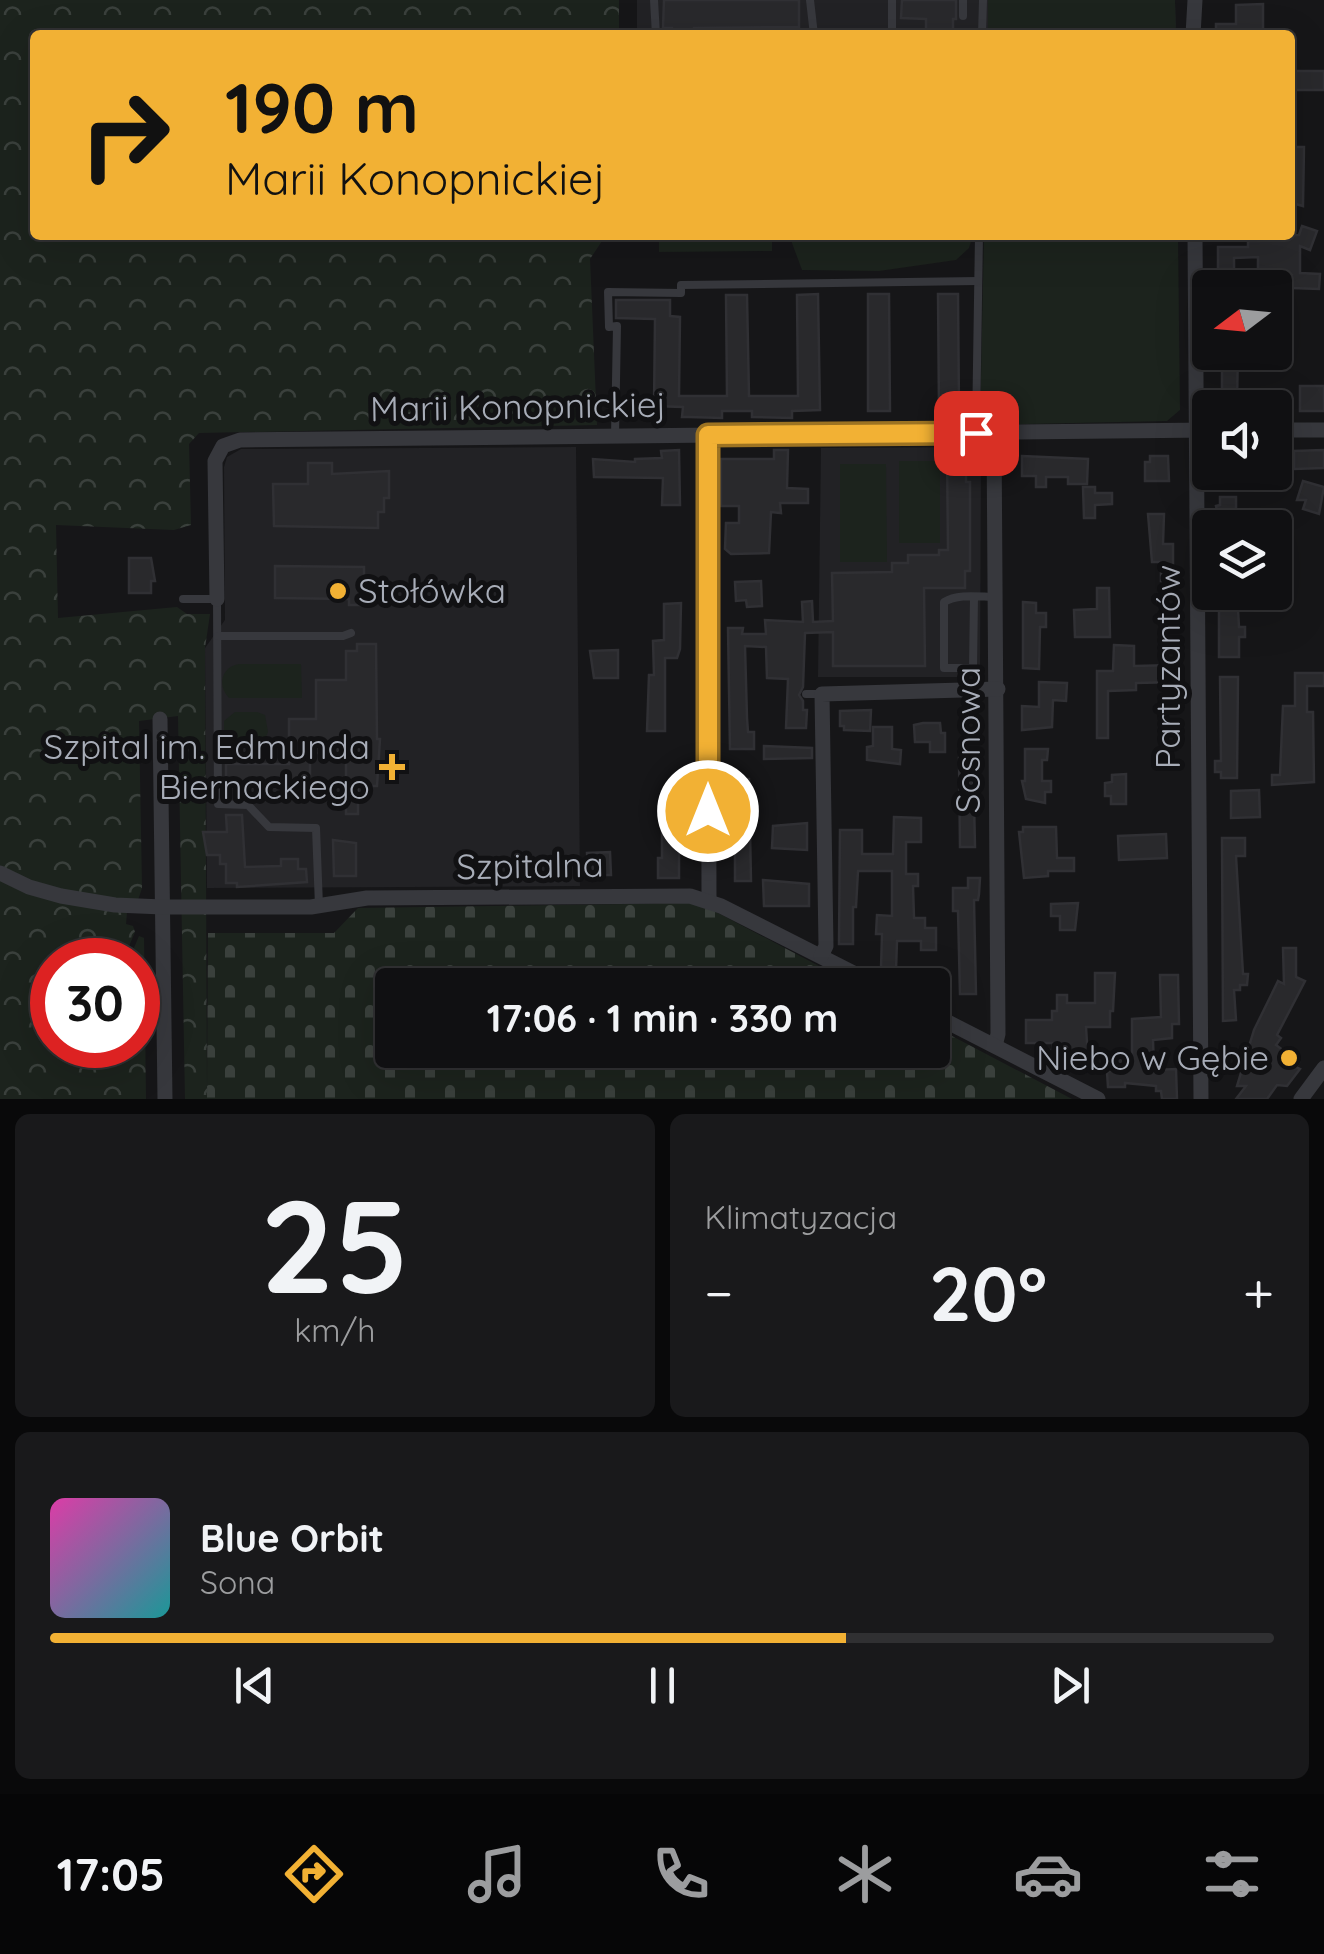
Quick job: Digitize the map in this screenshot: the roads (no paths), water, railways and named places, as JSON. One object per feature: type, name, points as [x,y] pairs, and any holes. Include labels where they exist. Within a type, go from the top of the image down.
[{"type":"street","points":[[1193,4],[1194,30]]},
{"type":"street","name":"Partyzantów","points":[[1194,240],[1201,390]]},
{"type":"street","name":"Marii Konopnickiej","points":[[218,598],[215,462],[218,451],[240,440],[1192,430]]},
{"type":"street","points":[[1292,430],[1324,430]]},
{"type":"street","name":"Sosnowa","points":[[994,433],[998,690],[995,1046]]},
{"type":"street","points":[[708,435],[709,900]]},
{"type":"street","name":"Partyzantów","points":[[1201,1099],[1203,490]]},
{"type":"street","points":[[821,956],[826,946],[814,694],[998,690]]},
{"type":"street","points":[[160,719],[165,1099]]},
{"type":"street","name":"Szpitalna","points":[[0,873],[61,896],[115,906],[163,908],[320,906],[382,898],[674,895],[709,900],[844,968]]},
{"type":"street","points":[[950,1023],[1098,1099]]},
{"type":"street","points":[[1301,1099],[1324,1068]]},
{"type":"lane","points":[[654,0],[656,30]]},
{"type":"lane","points":[[810,0],[813,30]]},
{"type":"lane","points":[[892,0],[892,30]]},
{"type":"lane","points":[[962,0],[963,16]]},
{"type":"lane","points":[[982,30],[983,0]]},
{"type":"lane","points":[[976,433],[979,240]]},
{"type":"lane","points":[[614,436],[617,326],[609,327],[608,292],[680,293],[681,285],[978,281]]},
{"type":"lane","points":[[974,597],[974,668],[944,668],[944,602],[951,597],[974,597],[996,597]]},
{"type":"lane","points":[[183,599],[218,598],[218,804],[248,805],[269,828],[316,828],[320,906]]},
{"type":"lane","points":[[218,636],[351,633]]},
{"type":"place","name":"Stołówka","points":[[338,591]]},
{"type":"place","name":"Szpital im. Edmunda Biernackiego","points":[[392,767]]},
{"type":"place","name":"Niebo w Gębie","points":[[1289,1058]]}]
